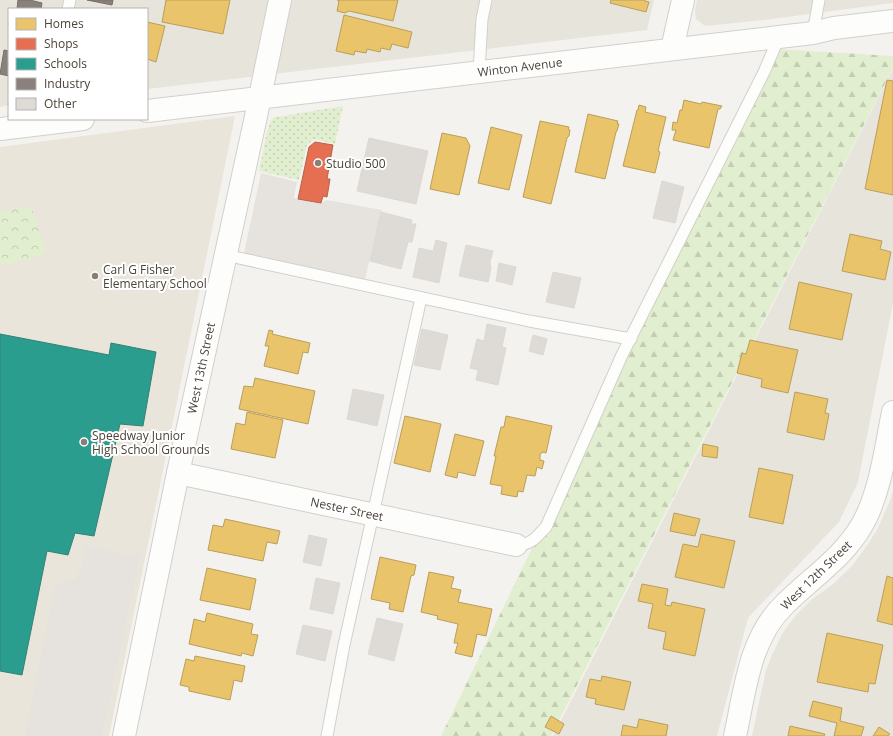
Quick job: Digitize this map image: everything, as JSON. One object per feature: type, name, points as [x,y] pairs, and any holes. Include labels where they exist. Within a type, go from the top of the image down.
[{"type":"street","name":"West 13th Street","points":[[124,736],[178,473],[280,0]]},
{"type":"street","points":[[672,49],[683,0]]},
{"type":"street","name":"Winton Avenue","points":[[148,112],[813,33],[834,28],[893,21]]},
{"type":"street","points":[[0,129],[68,120]]},
{"type":"street","name":"West 12th Street","points":[[735,736],[750,664],[754,652],[771,621],[783,606],[842,552],[863,524],[869,511],[882,468],[893,412]]},
{"type":"street","name":"Nester Street","points":[[178,473],[516,545]]},
{"type":"lane","points":[[479,72],[482,19],[486,0]]},
{"type":"lane","points":[[813,33],[819,0]]},
{"type":"lane","points":[[516,545],[526,544],[534,540],[546,527],[622,355],[764,72],[779,37]]},
{"type":"lane","points":[[225,255],[529,321],[631,339]]},
{"type":"lane","points":[[327,736],[344,646],[421,298]]},
{"type":"shaded area","points":[[0,0],[654,0],[647,30],[148,89],[148,8],[8,8],[8,105],[0,107]]},
{"type":"shaded area","points":[[697,0],[893,0],[893,3],[764,20],[705,26],[696,19],[695,10]]},
{"type":"shaded area","points":[[893,69],[893,303],[858,482],[839,522],[748,618],[717,736],[553,736]]},
{"type":"shaded area","name":"Speedway Junior High School Grounds","points":[[235,116],[109,736],[0,736],[0,147]]},
{"type":"shaded area","points":[[261,173],[297,182],[294,198],[321,203],[327,200],[382,210],[365,279],[244,253]]},
{"type":"shaded area","points":[[893,490],[893,736],[752,736],[766,670],[783,632],[797,614],[811,600],[832,585],[852,566],[878,528]]},
{"type":"shaded area","points":[[87,545],[131,557],[141,552],[102,736],[25,736],[55,586],[75,579],[81,569]]},
{"type":"green space","points":[[774,49],[893,56],[893,68],[551,736],[441,736]]},
{"type":"green space","points":[[343,106],[335,144],[314,139],[307,145],[299,180],[259,171],[267,132],[271,120],[276,116]]},
{"type":"green space","points":[[31,206],[47,254],[0,266],[0,212]]},
{"type":"building: Homes","points":[[166,0],[230,0],[223,34],[162,22]]},
{"type":"building: Homes","points":[[337,0],[398,0],[393,21],[349,11],[345,13],[337,11],[339,1]]},
{"type":"building: Homes","points":[[611,0],[645,0],[649,2],[646,12],[610,3]]},
{"type":"building: Homes","points":[[344,15],[412,32],[408,48],[392,44],[390,50],[381,48],[380,52],[367,49],[366,53],[355,51],[354,55],[336,51]]},
{"type":"building: Homes","points":[[148,22],[165,26],[156,62],[148,59]]},
{"type":"building: Homes","points":[[887,80],[893,81],[893,195],[865,189]]},
{"type":"building: Homes","points":[[684,100],[701,104],[702,102],[722,106],[718,109],[709,148],[673,140],[676,130],[672,130],[673,122],[677,123]]},
{"type":"building: Homes","points":[[639,105],[646,107],[645,112],[666,117],[658,151],[660,152],[655,173],[623,166]]},
{"type":"building: Homes","points":[[588,114],[618,121],[617,124],[619,124],[605,179],[575,172]]},
{"type":"building: Homes","points":[[540,121],[569,127],[568,129],[570,130],[551,204],[523,197]]},
{"type":"building: Homes","points":[[491,127],[522,135],[509,190],[478,183]]},
{"type":"building: Homes","points":[[442,133],[466,138],[470,146],[459,195],[430,189]]},
{"type":"building: Homes","points":[[850,234],[882,241],[880,249],[891,252],[885,280],[842,271]]},
{"type":"building: Homes","points":[[799,282],[852,294],[842,340],[789,329]]},
{"type":"building: Homes","points":[[269,330],[273,331],[272,334],[310,343],[308,353],[303,352],[298,374],[264,366],[269,346],[265,346]]},
{"type":"building: Homes","points":[[750,340],[798,350],[788,393],[761,387],[762,379],[737,373],[742,353],[746,354]]},
{"type":"building: Homes","points":[[255,378],[315,391],[308,424],[239,409],[244,386],[253,387]]},
{"type":"building: Homes","points":[[795,392],[828,399],[825,413],[829,414],[824,440],[787,432]]},
{"type":"building: Homes","points":[[247,412],[283,420],[275,458],[231,449],[236,423],[245,425]]},
{"type":"building: Homes","points":[[405,416],[441,424],[430,472],[394,463]]},
{"type":"building: Homes","points":[[506,416],[552,426],[546,453],[542,452],[540,455],[540,460],[544,461],[542,469],[537,467],[535,476],[527,475],[523,492],[518,491],[517,497],[501,494],[502,486],[490,484],[496,456],[494,456],[501,427],[504,427]]},
{"type":"building: Homes","points":[[455,434],[484,441],[475,476],[458,472],[457,478],[445,475]]},
{"type":"building: Homes","points":[[703,444],[718,447],[717,458],[702,456]]},
{"type":"building: Homes","points":[[759,468],[793,475],[783,524],[749,517]]},
{"type":"building: Homes","points":[[674,513],[700,519],[695,536],[670,531]]},
{"type":"building: Homes","points":[[225,519],[280,531],[277,544],[267,542],[263,561],[208,550],[213,525],[223,527]]},
{"type":"building: Homes","points":[[701,534],[735,541],[724,588],[675,577],[683,544],[698,547]]},
{"type":"building: Homes","points":[[380,557],[416,565],[414,575],[411,576],[403,612],[389,609],[390,603],[371,599]]},
{"type":"building: Homes","points":[[207,568],[256,579],[250,610],[200,600]]},
{"type":"building: Homes","points":[[429,572],[454,577],[451,588],[461,590],[458,602],[492,609],[486,636],[477,634],[472,657],[455,653],[458,643],[454,643],[458,624],[437,619],[438,616],[421,612]]},
{"type":"building: Homes","points":[[887,576],[893,578],[893,625],[877,621]]},
{"type":"building: Homes","points":[[642,584],[668,589],[665,605],[671,606],[672,602],[705,609],[695,656],[663,649],[666,632],[648,628],[653,604],[638,601]]},
{"type":"building: Homes","points":[[207,613],[253,624],[251,634],[258,635],[253,656],[242,653],[241,656],[189,644],[194,619],[205,622]]},
{"type":"building: Homes","points":[[827,633],[883,645],[875,684],[869,683],[868,692],[817,682]]},
{"type":"building: Homes","points":[[195,656],[245,666],[242,682],[234,680],[230,700],[189,691],[189,687],[180,685],[186,659],[194,661]]},
{"type":"building: Homes","points":[[602,676],[631,682],[624,710],[595,704],[596,699],[586,697],[590,679],[601,681]]},
{"type":"building: Homes","points":[[813,701],[842,708],[840,721],[864,727],[861,736],[834,736],[837,723],[809,716]]},
{"type":"building: Homes","points":[[551,716],[564,724],[559,734],[545,727]]},
{"type":"building: Homes","points":[[639,719],[668,725],[666,736],[621,736],[623,725],[637,728]]},
{"type":"building: Homes","points":[[790,726],[825,734],[824,736],[788,736]]},
{"type":"building: Homes","points":[[879,727],[890,734],[888,736],[873,736]]},
{"type":"building: Shops","name":"Studio 500","points":[[315,142],[333,145],[327,179],[330,179],[327,197],[323,196],[321,203],[298,199],[309,147]]},
{"type":"building: Schools","points":[[0,334],[109,355],[111,343],[156,352],[143,426],[120,424],[94,536],[75,533],[68,555],[47,551],[22,675],[0,671]]},
{"type":"building: Industry","points":[[18,0],[30,0],[42,3],[41,8],[17,8]]},
{"type":"building: Industry","points":[[87,0],[113,0],[112,5]]},
{"type":"building: Industry","points":[[4,50],[8,51],[8,76],[0,74]]},
{"type":"building: Other","points":[[369,138],[428,151],[416,204],[357,191]]},
{"type":"building: Other","points":[[662,181],[684,187],[675,223],[653,218]]},
{"type":"building: Other","points":[[381,212],[412,220],[411,224],[416,224],[412,242],[408,242],[401,269],[370,261]]},
{"type":"building: Other","points":[[436,240],[447,243],[439,283],[413,277],[419,248],[433,251]]},
{"type":"building: Other","points":[[466,245],[493,251],[490,262],[491,268],[488,282],[459,276]]},
{"type":"building: Other","points":[[499,263],[516,267],[512,285],[496,281]]},
{"type":"building: Other","points":[[553,272],[581,278],[574,308],[546,302]]},
{"type":"building: Other","points":[[487,324],[506,328],[502,347],[506,348],[498,385],[476,380],[478,370],[470,368],[477,339],[484,341]]},
{"type":"building: Other","points":[[422,329],[448,335],[440,370],[414,365]]},
{"type":"building: Other","points":[[533,335],[547,339],[543,355],[529,351]]},
{"type":"building: Other","points":[[353,389],[384,395],[377,426],[347,419]]},
{"type":"building: Other","points":[[309,535],[327,539],[321,566],[303,562]]},
{"type":"building: Other","points":[[316,578],[340,583],[333,614],[310,609]]},
{"type":"building: Other","points":[[377,618],[403,624],[394,661],[368,654]]},
{"type":"building: Other","points":[[303,625],[332,631],[325,661],[296,654]]},
{"type":"place","name":"Studio 500","points":[[318,163]]},
{"type":"place","name":"Carl G Fisher Elementary School","points":[[95,276]]},
{"type":"place","name":"Speedway Junior High School Grounds","points":[[84,442]]}]
